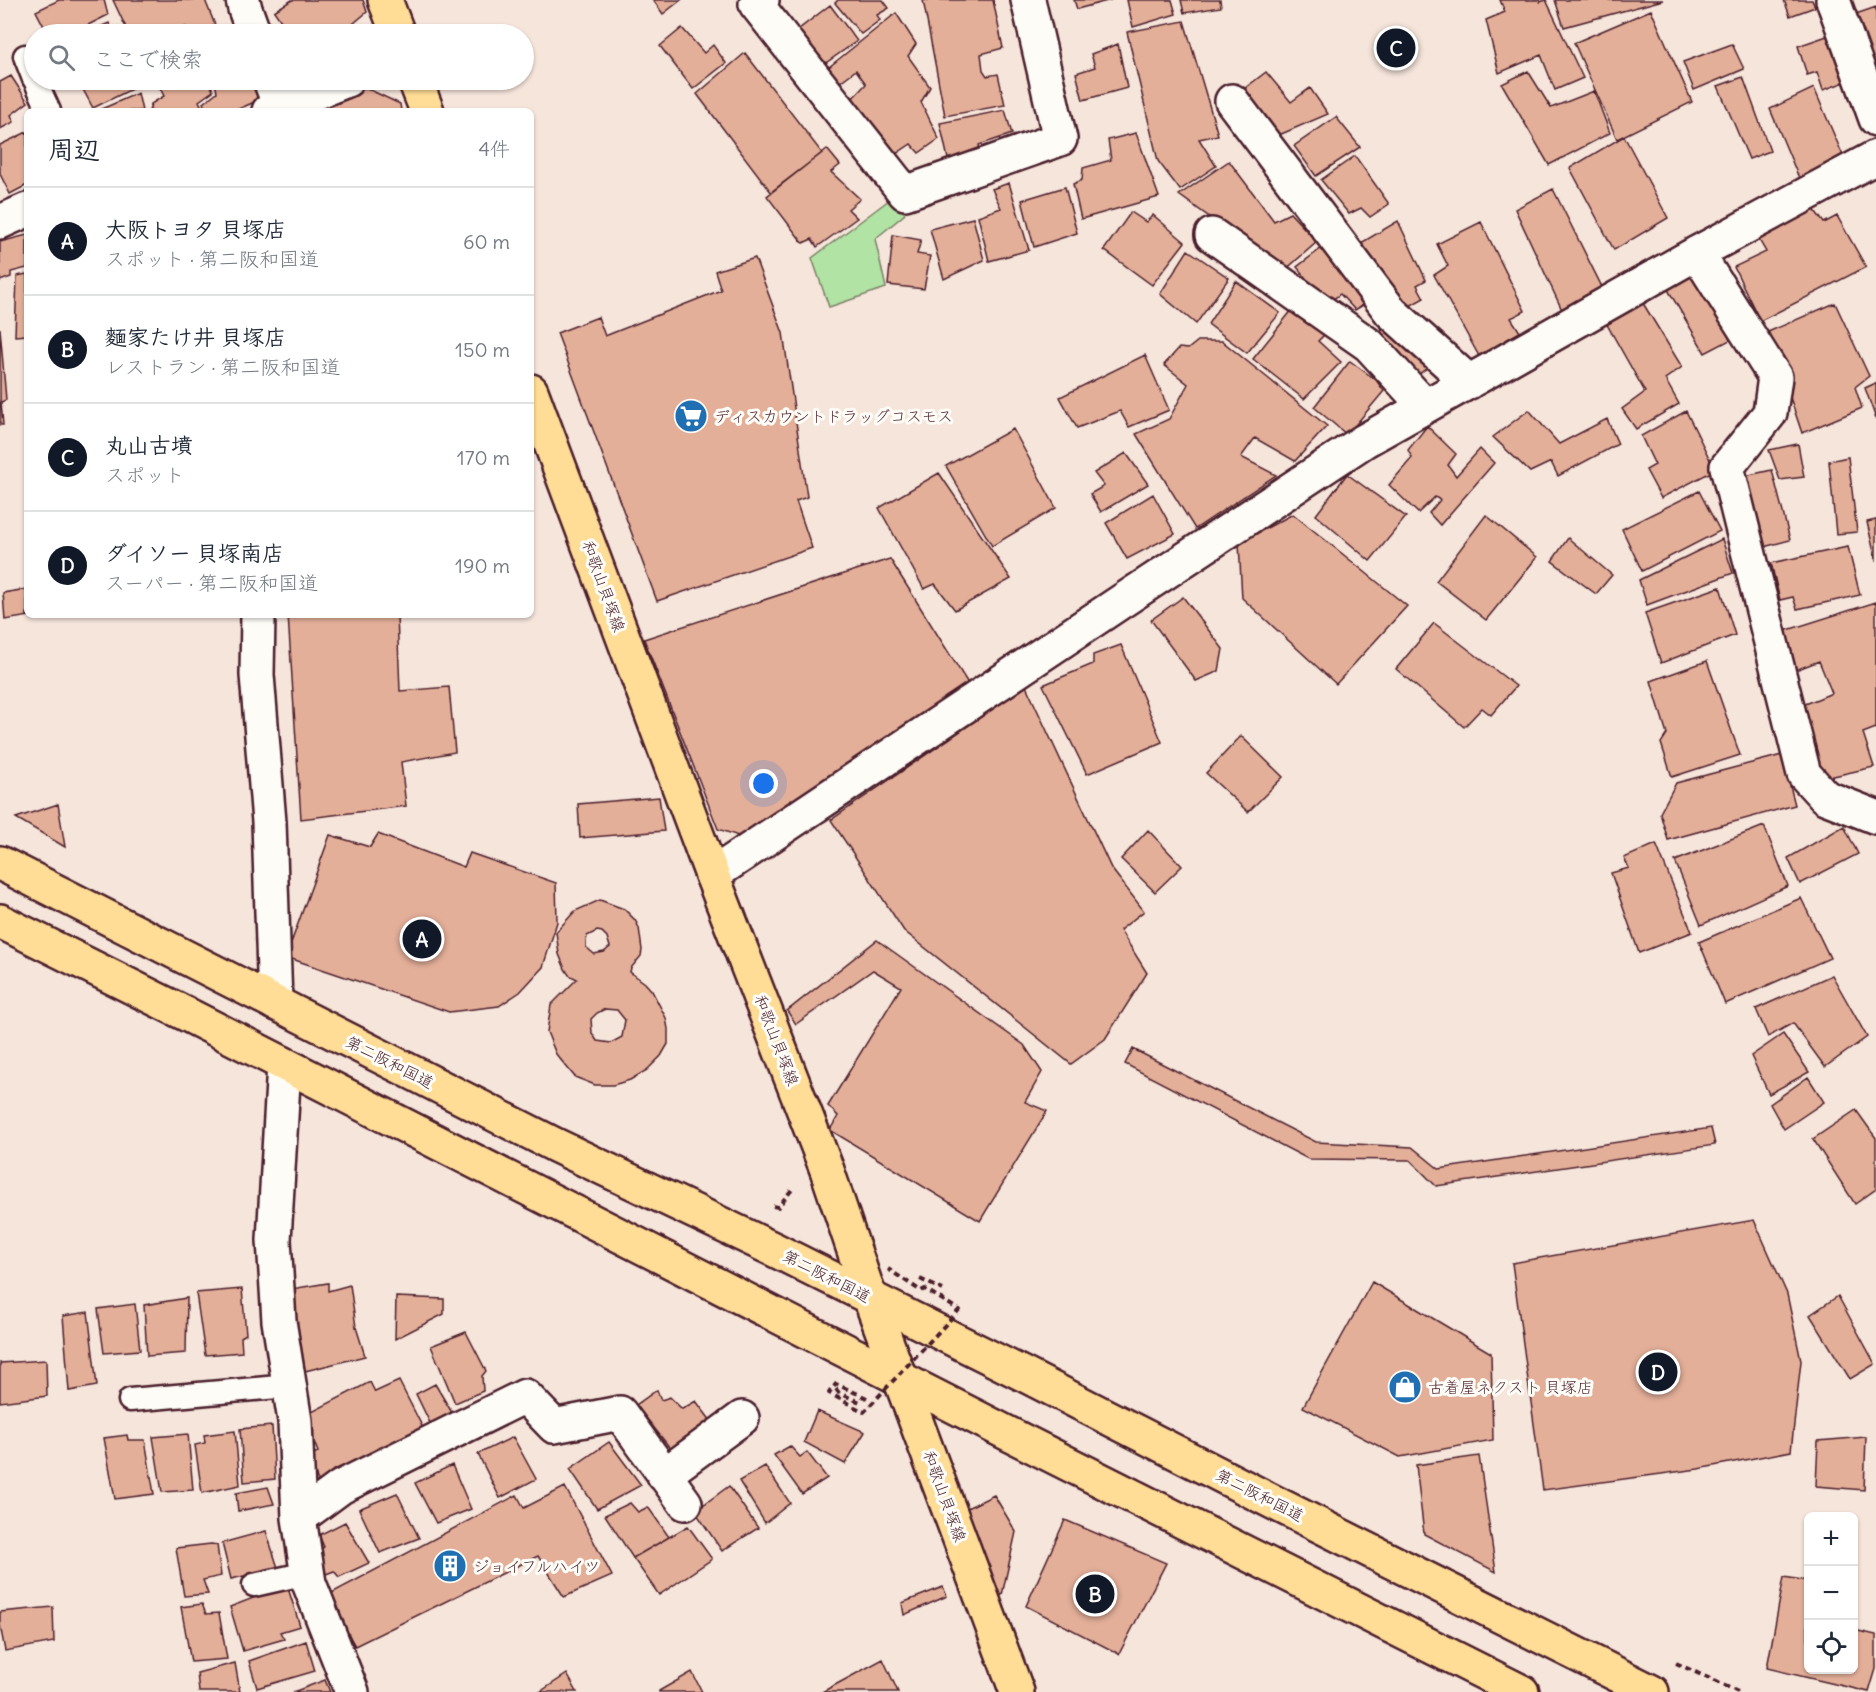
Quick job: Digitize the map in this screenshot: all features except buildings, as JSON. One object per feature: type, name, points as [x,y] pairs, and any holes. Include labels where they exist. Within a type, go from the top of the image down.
[{"type":"main road","points":[[385,0],[394,24]]},
{"type":"main road","points":[[419,90],[426,108]]},
{"type":"main road","name":"和歌山貝塚線","points":[[534,399],[712,875],[827,1170],[870,1298],[902,1379],[1014,1688]]},
{"type":"main road","name":"第二阪和国道","points":[[0,863],[555,1145],[775,1250],[1652,1692]]},
{"type":"main road","points":[[0,921],[1522,1692]]},
{"type":"street","points":[[243,0],[250,24]]},
{"type":"street","points":[[762,0],[756,4],[905,193],[1059,139],[1028,0]]},
{"type":"street","points":[[1833,0],[1876,119]]},
{"type":"street","points":[[273,99],[308,90]]},
{"type":"street","points":[[1232,101],[1391,312],[1469,382]]},
{"type":"street","points":[[712,875],[1364,441],[1697,253],[1876,157]]},
{"type":"street","points":[[0,222],[24,211]]},
{"type":"street","points":[[1212,235],[1369,345],[1425,406]]},
{"type":"street","points":[[1697,253],[1775,377],[1770,413],[1727,467],[1804,774],[1825,797],[1876,817]]},
{"type":"street","points":[[258,618],[257,675],[269,822],[275,1003]]},
{"type":"street","points":[[284,1064],[274,1240],[279,1322],[295,1421],[300,1518],[309,1583],[352,1692]]},
{"type":"street","points":[[300,1518],[341,1487],[525,1396],[554,1426],[620,1413],[685,1503]]},
{"type":"street","points":[[664,1475],[742,1418]]},
{"type":"lane","points":[[40,90],[48,108]]},
{"type":"lane","points":[[130,1400],[289,1386]]},
{"type":"lane","points":[[254,1585],[307,1573]]},
{"type":"path","points":[[867,1398],[836,1384],[829,1393],[864,1412],[959,1310],[925,1289],[921,1291],[888,1269]]},
{"type":"green space","points":[[893,197],[905,214],[875,239],[886,288],[829,307],[812,258]]},
{"type":"place","name":"丸山古墳","points":[[1396,48]]},
{"type":"place","name":"ディスカウントドラッグコスモス","points":[[691,416]]},
{"type":"place","name":"大阪トヨタ 貝塚店","points":[[422,939]]},
{"type":"place","name":"ダイソー 貝塚南店","points":[[1658,1372]]},
{"type":"place","name":"古着屋ネクスト 貝塚店","points":[[1405,1387]]},
{"type":"place","name":"ジョイフルハイツ","points":[[450,1566]]},
{"type":"place","name":"麵家たけ井 貝塚店","points":[[1095,1594]]}]
